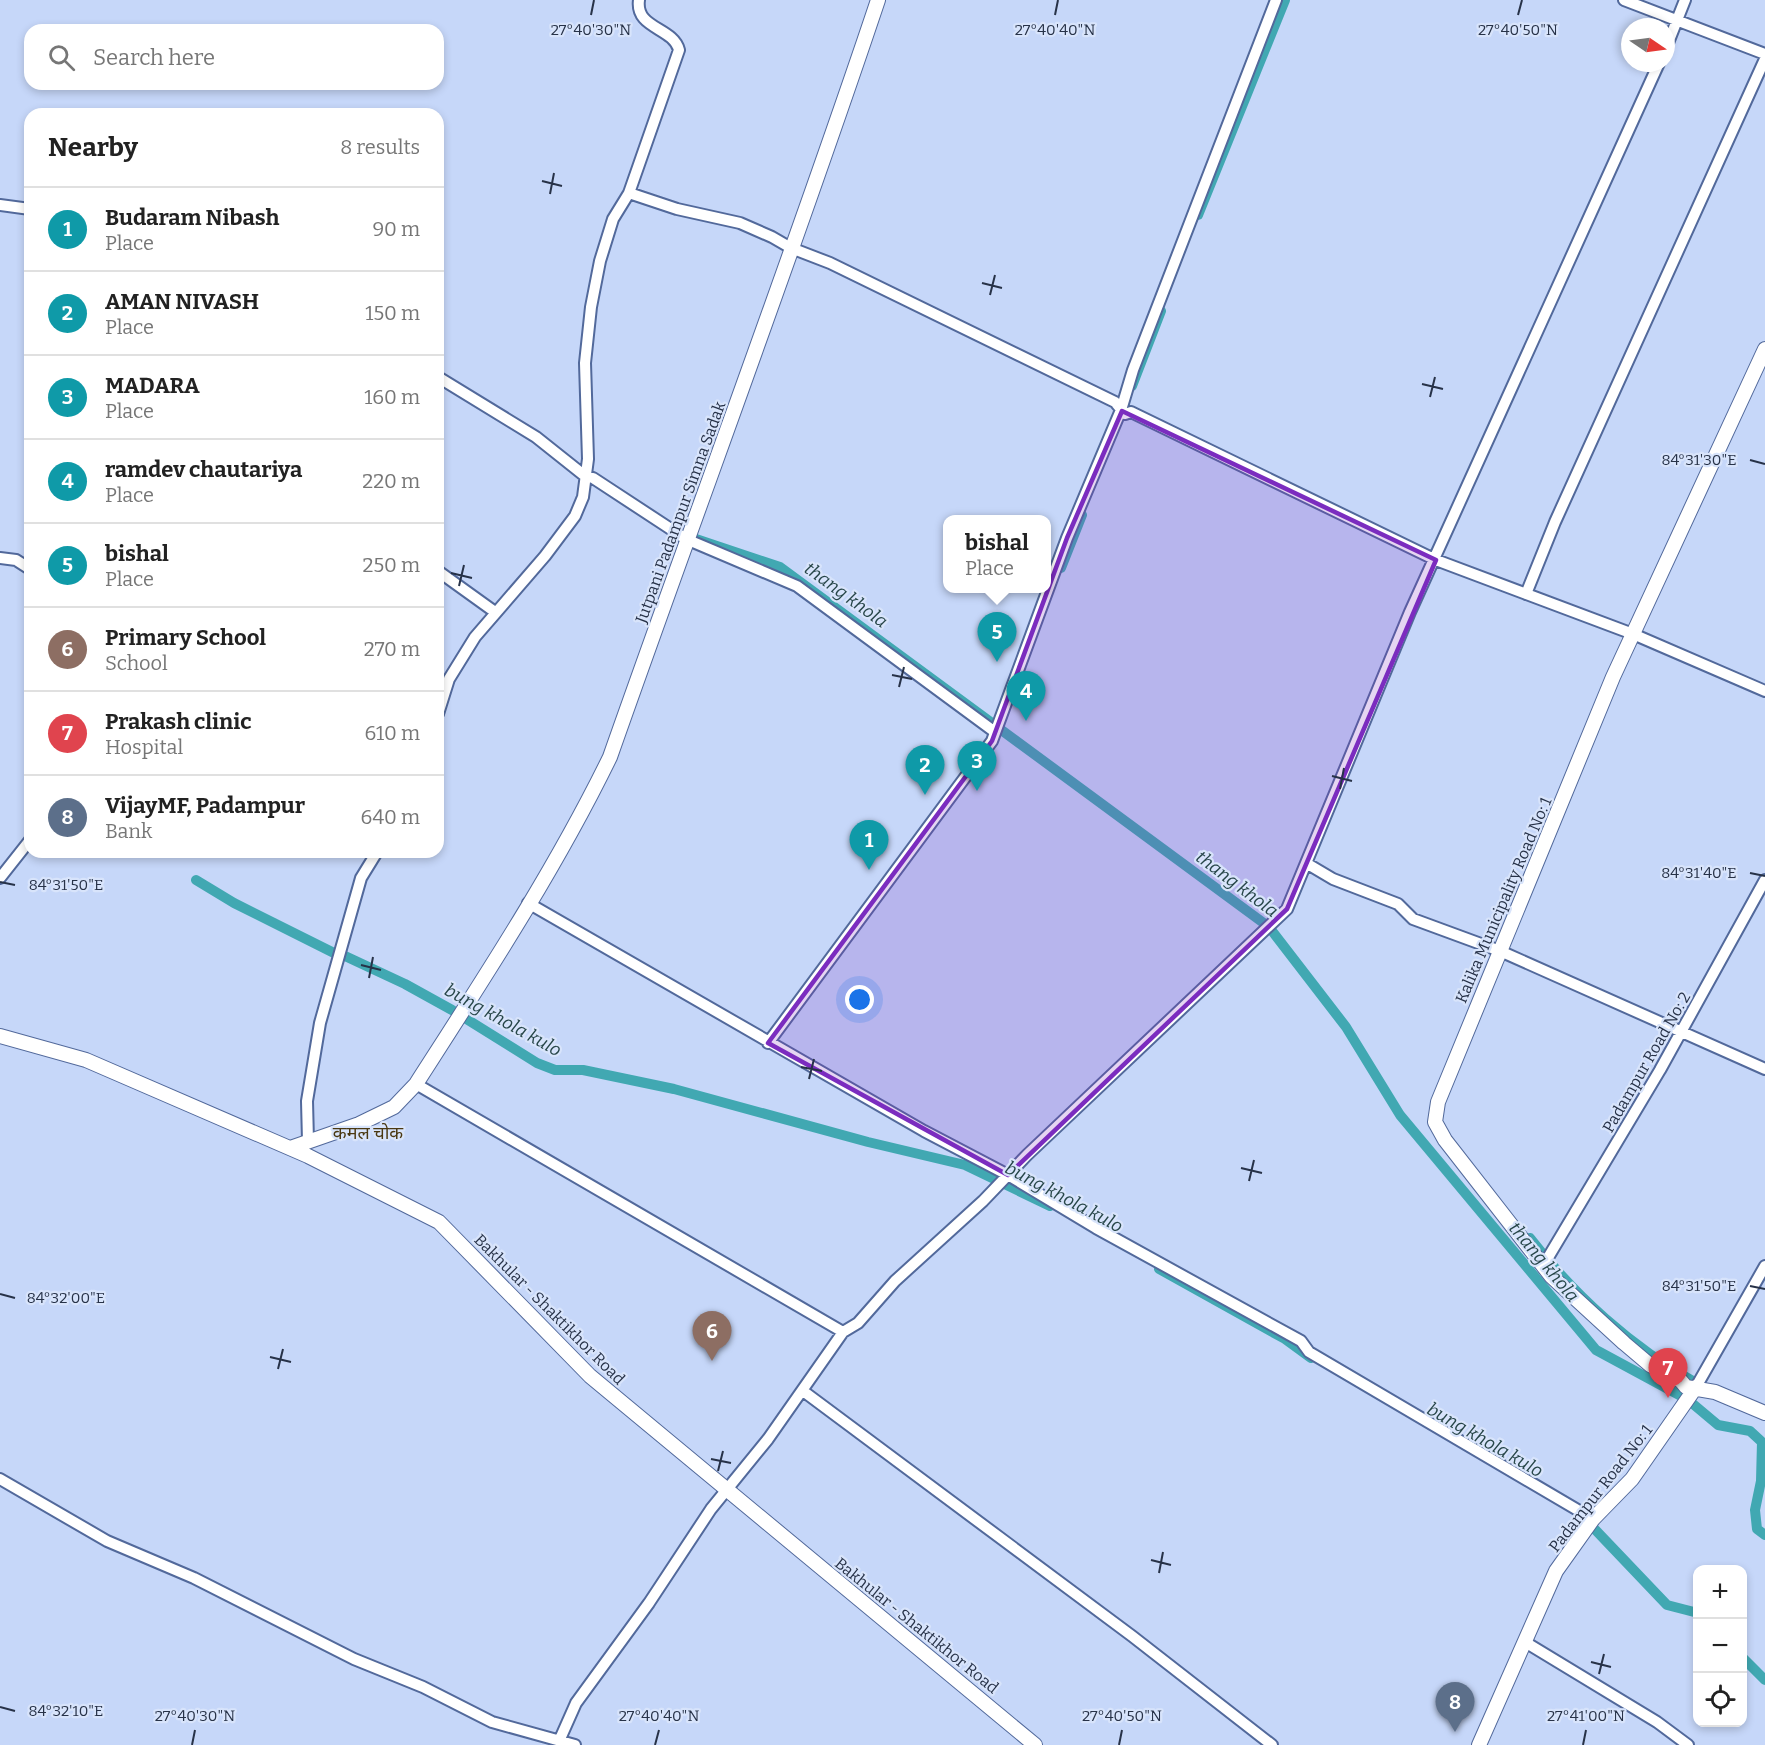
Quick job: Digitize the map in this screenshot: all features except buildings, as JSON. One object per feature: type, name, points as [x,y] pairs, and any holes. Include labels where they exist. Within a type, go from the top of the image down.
[{"type":"street","points":[[444,695],[449,679],[495,612],[545,556],[575,516],[583,497],[588,459],[585,363],[591,307],[600,261],[613,219],[629,193],[679,50],[678,44],[671,37],[648,24],[641,15],[639,0]]},
{"type":"street","name":"Jutpani Padampur Simna Sadak","points":[[290,1148],[359,1124],[394,1107],[416,1084],[528,903],[609,757],[686,539],[758,347],[797,251],[878,0]]},
{"type":"street","points":[[1051,580],[1067,538],[1123,412],[1133,370],[1236,109],[1276,0]]},
{"type":"street","points":[[1624,0],[1765,54]]},
{"type":"street","points":[[1675,27],[1685,0]]},
{"type":"street","points":[[1526,594],[1555,522],[1765,59]]},
{"type":"street","points":[[560,1739],[576,1703],[649,1604],[725,1489],[803,1391],[843,1332],[858,1323],[895,1281],[1248,949],[1261,932],[1287,909],[1410,612],[1436,560],[1655,72]]},
{"type":"street","points":[[629,193],[677,209],[740,224],[772,237],[1115,402],[1123,412]]},
{"type":"street","points":[[0,205],[24,208]]},
{"type":"street","name":"Kalika Municipality Road No: 1","points":[[1765,349],[1633,634],[1438,1102],[1435,1122],[1445,1140],[1546,1260],[1551,1276],[1650,1365],[1681,1381],[1686,1387],[1696,1387],[1765,1413]]},
{"type":"street","points":[[444,381],[536,436],[585,476],[593,478],[686,539],[797,586],[994,732]]},
{"type":"street","points":[[1123,412],[1131,412],[1215,451],[1436,560],[1633,634],[1765,691]]},
{"type":"street","points":[[0,558],[16,560],[24,565]]},
{"type":"street","points":[[444,575],[495,612]]},
{"type":"street","points":[[768,1043],[845,936],[980,759],[994,732],[1046,593]]},
{"type":"street","points":[[0,878],[24,848]]},
{"type":"street","points":[[308,1141],[307,1101],[320,1023],[361,878],[373,858]]},
{"type":"street","points":[[1306,863],[1333,879],[1398,904],[1413,919],[1500,951],[1765,1069]]},
{"type":"street","name":"Padampur Road No: 2","points":[[1546,1260],[1599,1175],[1765,880]]},
{"type":"street","points":[[528,903],[768,1043],[1301,1341],[1309,1352],[1593,1520]]},
{"type":"street","name":"Bakhular - Shaktikhor Road","points":[[0,1036],[86,1060],[290,1148],[439,1222],[590,1376],[1035,1745]]},
{"type":"street","points":[[416,1084],[843,1332]]},
{"type":"street","points":[[1696,1387],[1765,1266]]},
{"type":"street","name":"Padampur Road No: 1","points":[[1479,1745],[1556,1570],[1593,1520],[1632,1479],[1696,1387]]},
{"type":"street","points":[[803,1391],[1123,1629],[1272,1745]]},
{"type":"street","points":[[0,1479],[107,1541],[194,1578],[354,1659],[423,1687],[492,1722],[575,1745]]},
{"type":"street","points":[[1525,1642],[1657,1722],[1688,1745]]},
{"type":"highlighted area","points":[[1122,411],[1436,560],[1287,909],[1008,1175],[768,1043],[992,741],[1067,538]]},
{"type":"waterway","points":[[1198,215],[1285,0]]},
{"type":"waterway","points":[[1132,386],[1161,311]]},
{"type":"waterway","points":[[1061,568],[1082,515]]},
{"type":"waterway","name":"thang khola","points":[[690,537],[780,567],[1269,927],[1346,1027],[1400,1115],[1596,1350],[1683,1397]]},
{"type":"waterway","name":"bung khola kulo","points":[[196,880],[234,903],[334,953]]},
{"type":"waterway","name":"bung khola kulo","points":[[345,956],[405,984],[452,1010],[537,1063],[555,1070],[583,1070],[674,1089],[868,1142],[965,1165],[1050,1206]]},
{"type":"waterway","points":[[1530,1238],[1566,1280],[1606,1319],[1649,1354],[1696,1383]]},
{"type":"waterway","name":"bung khola kulo","points":[[1159,1269],[1285,1339],[1311,1358]]},
{"type":"waterway","points":[[1693,1404],[1718,1425],[1750,1431],[1762,1442],[1761,1481],[1755,1510],[1757,1529],[1765,1535]]},
{"type":"waterway","name":"bung khola kulo","points":[[1586,1520],[1667,1605],[1693,1612]]},
{"type":"waterway","name":"bung khola kulo","points":[[1747,1662],[1765,1680]]},
{"type":"place","name":"bishal","points":[[997,662]]},
{"type":"place","name":"ramdev chautariya","points":[[1026,721]]},
{"type":"place","name":"MADARA","points":[[977,791]]},
{"type":"place","name":"AMAN NIVASH","points":[[925,795]]},
{"type":"place","name":"Budaram Nibash","points":[[869,870]]},
{"type":"place","name":"Primary School","points":[[712,1361]]},
{"type":"place","name":"Prakash clinic","points":[[1668,1398]]},
{"type":"place","name":"VijayMF, Padampur","points":[[1455,1732]]},
{"type":"district","name":"कमल चोक","points":[[368,1133]]}]
